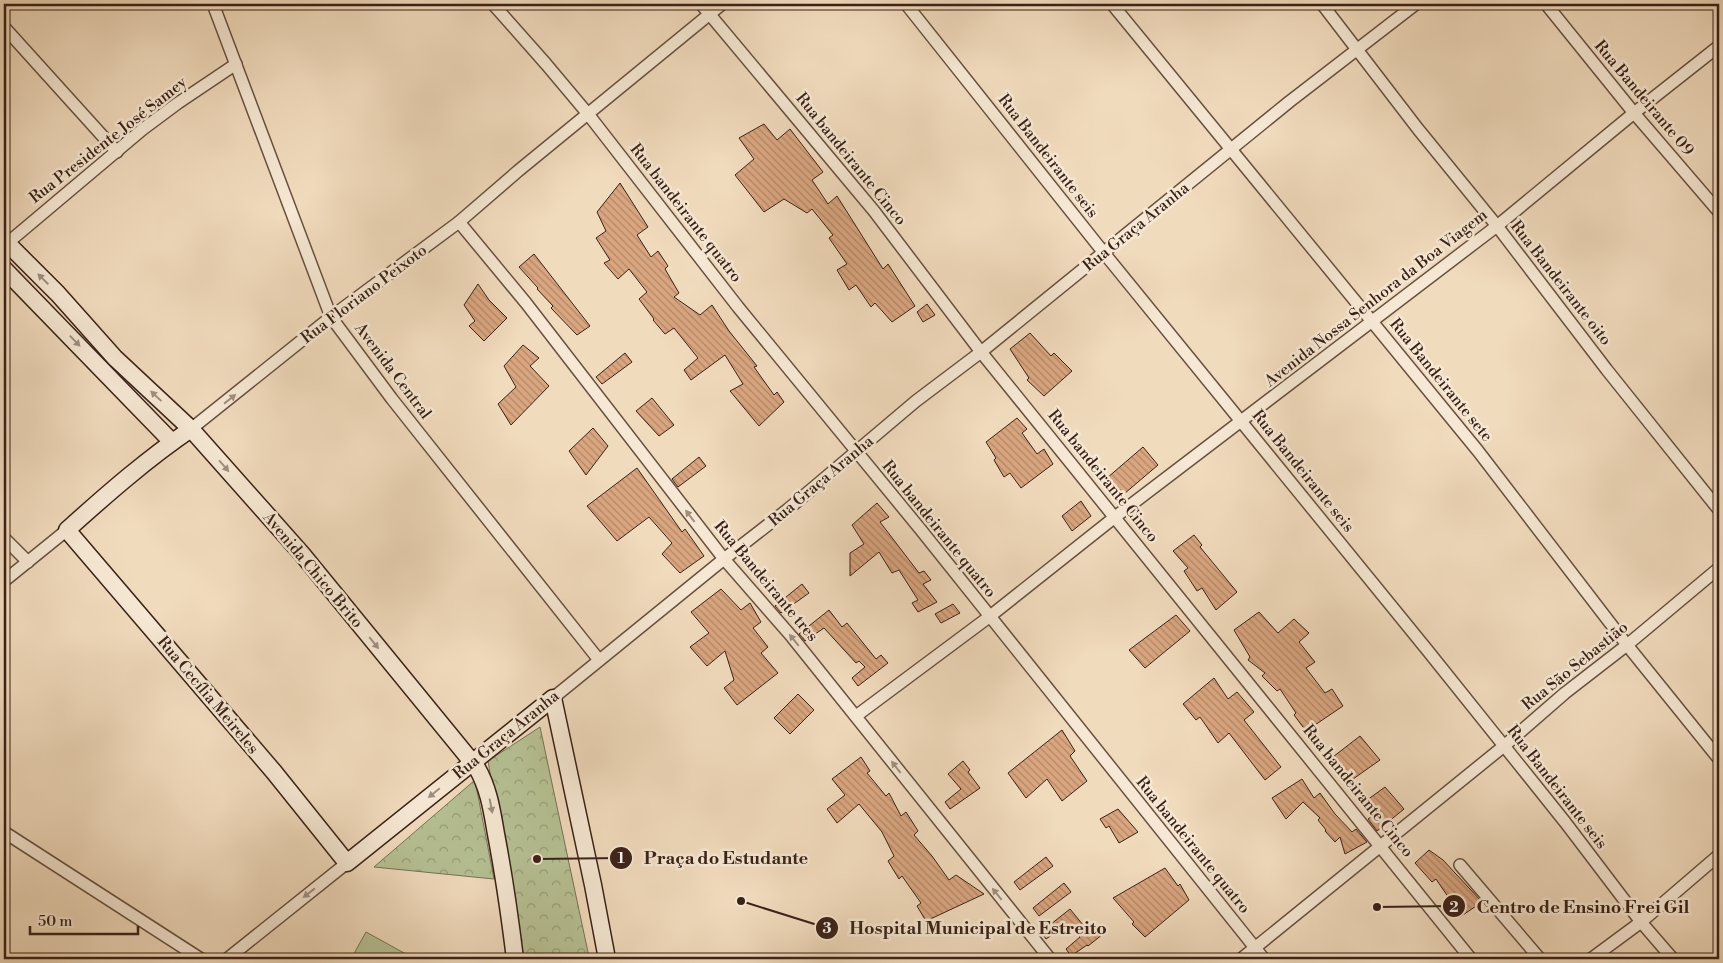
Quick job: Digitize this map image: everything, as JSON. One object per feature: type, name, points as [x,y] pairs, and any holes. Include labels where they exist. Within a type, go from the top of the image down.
[{"type":"main road","name":"Avenida Chico Brito","points":[[5,243],[58,294],[115,358],[191,429],[302,554],[472,762],[485,781],[489,798],[516,959]]},
{"type":"main road","points":[[4,269],[172,442]]},
{"type":"main road","name":"Rua Floriano Peixoto","points":[[67,530],[110,491],[191,429]]},
{"type":"main road","name":"Rua Cecília Meireles","points":[[67,530],[268,765],[347,863]]},
{"type":"main road","points":[[552,698],[593,885],[607,959]]},
{"type":"main road","name":"Rua Graça Aranha","points":[[347,863],[552,698]]},
{"type":"street","points":[[204,4],[218,18]]},
{"type":"street","name":"Avenida Central","points":[[213,4],[331,317],[392,399],[599,660]]},
{"type":"street","name":"Rua bandeirante quatro","points":[[493,4],[588,114],[738,307],[921,530],[1264,959]]},
{"type":"street","name":"Rua bandeirante Cinco","points":[[702,4],[874,211],[981,352],[1471,959]]},
{"type":"street","name":"Rua Floriano Peixoto","points":[[191,429],[331,317],[459,222],[722,4]]},
{"type":"street","name":"Rua Bandeirante seis","points":[[906,4],[1104,253],[1504,746],[1641,922],[1674,959]]},
{"type":"street","name":"Rua Bandeirante sete","points":[[1112,4],[1478,451],[1627,645],[1719,759]]},
{"type":"street","name":"Rua Bandeirante oito","points":[[1322,4],[1357,51],[1497,226],[1607,370],[1719,510]]},
{"type":"street","name":"Rua Graça Aranha","points":[[552,698],[787,510],[916,401],[981,352],[1289,102],[1416,4]]},
{"type":"street","name":"Rua Bandeirante 09","points":[[1546,4],[1634,113],[1719,212]]},
{"type":"street","points":[[4,28],[117,152]]},
{"type":"street","name":"Avenida Nossa Senhora da Boa Viagem","points":[[856,716],[989,617],[1115,517],[1497,226],[1719,46]]},
{"type":"street","name":"Rua Presidente José Samey","points":[[5,243],[178,103],[236,64]]},
{"type":"street","name":"Rua Bandeirante tres","points":[[459,222],[526,304],[724,559],[792,637],[1050,959]]},
{"type":"street","name":"Rua Floriano Peixoto","points":[[4,582],[67,530]]},
{"type":"street","points":[[4,538],[28,562]]},
{"type":"street","name":"Rua São Sebastião","points":[[1241,959],[1504,746],[1565,693],[1627,645],[1719,568]]},
{"type":"street","points":[[4,832],[201,959]]},
{"type":"street","points":[[1591,959],[1641,922],[1719,855]]},
{"type":"street","name":"Rua Graça Aranha","points":[[227,959],[347,863]]},
{"type":"street","points":[[1460,865],[1540,959]]},
{"type":"green space","points":[[540,727],[589,957],[582,959],[522,959],[488,761]]},
{"type":"green space","points":[[475,780],[494,879],[374,867]]},
{"type":"green space","points":[[366,932],[415,959],[351,959]]},
{"type":"building","points":[[764,124],[777,140],[790,129],[823,172],[812,180],[828,204],[837,196],[883,269],[888,264],[915,306],[892,322],[875,303],[871,307],[856,285],[849,290],[837,270],[847,264],[829,238],[833,235],[812,209],[807,213],[784,199],[764,212],[735,175],[754,159],[739,138]]},
{"type":"building","points":[[620,183],[648,227],[637,235],[651,257],[658,251],[668,266],[665,269],[679,293],[674,297],[700,315],[712,305],[729,331],[757,366],[754,367],[774,395],[777,392],[784,402],[759,426],[730,391],[743,384],[725,355],[691,380],[684,370],[698,358],[674,328],[665,334],[653,320],[639,299],[647,292],[629,269],[618,279],[604,263],[610,260],[596,238],[606,231],[597,212]]},
{"type":"building","points":[[534,254],[590,326],[577,335],[551,308],[553,306],[519,267]]},
{"type":"building","points":[[478,284],[489,300],[507,318],[484,341],[469,326],[475,321],[464,305]]},
{"type":"building","points":[[927,304],[935,315],[923,322],[917,312]]},
{"type":"building","points":[[1030,333],[1051,356],[1054,353],[1072,371],[1044,396],[1027,380],[1029,378],[1010,349]]},
{"type":"building","points":[[523,345],[539,358],[530,366],[549,386],[511,425],[498,404],[516,387],[504,366]]},
{"type":"building","points":[[625,353],[632,362],[602,384],[596,377]]},
{"type":"building","points":[[652,398],[674,425],[659,436],[636,411]]},
{"type":"building","points":[[1017,418],[1027,429],[1022,433],[1037,454],[1044,449],[1053,464],[1021,488],[1010,473],[1004,477],[994,460],[996,458],[986,442]]},
{"type":"building","points":[[593,428],[608,446],[586,475],[569,451]]},
{"type":"building","points":[[1143,447],[1158,465],[1124,494],[1107,478]]},
{"type":"building","points":[[699,457],[706,466],[678,487],[672,479]]},
{"type":"building","points":[[637,468],[682,532],[685,529],[704,556],[680,573],[662,554],[672,543],[649,517],[617,541],[587,506]]},
{"type":"building","points":[[1081,501],[1091,516],[1072,531],[1062,516]]},
{"type":"building","points":[[877,503],[889,517],[880,522],[919,573],[924,571],[931,580],[923,584],[937,602],[918,612],[912,603],[918,600],[899,570],[892,573],[879,552],[850,576],[850,553],[864,544],[852,525]]},
{"type":"building","points":[[1194,535],[1202,545],[1200,547],[1237,592],[1216,610],[1202,588],[1197,591],[1184,571],[1188,568],[1173,551]]},
{"type":"building","points":[[802,584],[809,593],[781,613],[775,606]]},
{"type":"building","points":[[721,589],[741,610],[750,603],[761,622],[753,628],[768,647],[761,653],[778,673],[737,705],[724,688],[734,680],[725,651],[707,666],[690,647],[709,633],[691,612]]},
{"type":"building","points":[[953,604],[960,613],[941,623],[935,614]]},
{"type":"building","points":[[829,610],[842,627],[847,623],[876,659],[881,655],[888,663],[858,686],[852,678],[865,667],[859,661],[856,663],[824,628],[805,641],[799,634]]},
{"type":"building","points":[[1259,612],[1278,633],[1294,619],[1309,633],[1299,642],[1315,662],[1306,668],[1325,693],[1332,689],[1343,706],[1306,731],[1294,715],[1296,713],[1280,689],[1277,691],[1262,676],[1265,673],[1248,660],[1250,657],[1234,630]]},
{"type":"building","points":[[1176,615],[1190,631],[1145,668],[1129,650]]},
{"type":"building","points":[[1214,678],[1228,699],[1237,692],[1254,712],[1244,720],[1281,767],[1265,780],[1229,733],[1218,743],[1200,717],[1196,720],[1183,704]]},
{"type":"building","points":[[798,694],[814,710],[790,734],[774,718]]},
{"type":"building","points":[[1062,730],[1075,751],[1070,756],[1087,781],[1062,801],[1047,779],[1026,798],[1008,773]]},
{"type":"building","points":[[1360,736],[1380,760],[1346,784],[1329,760]]},
{"type":"building","points":[[861,757],[870,771],[867,773],[886,796],[889,793],[901,816],[906,812],[918,831],[914,835],[949,880],[956,875],[984,894],[926,921],[917,906],[921,903],[902,876],[899,879],[888,861],[894,856],[882,832],[859,804],[837,823],[827,809],[845,795],[832,779]]},
{"type":"building","points":[[963,761],[970,770],[968,772],[980,788],[950,809],[945,802],[961,789],[948,774]]},
{"type":"building","points":[[1302,779],[1314,798],[1320,793],[1335,814],[1352,832],[1356,829],[1367,842],[1345,854],[1340,837],[1335,842],[1318,820],[1320,818],[1303,802],[1286,819],[1272,798]]},
{"type":"building","points":[[1385,787],[1404,809],[1377,831],[1368,819],[1372,816],[1363,803]]},
{"type":"building","points":[[1118,809],[1138,832],[1119,843],[1109,826],[1106,828],[1100,819]]},
{"type":"building","points":[[1429,850],[1443,860],[1482,902],[1460,917],[1452,909],[1455,907],[1436,879],[1432,882],[1415,863]]},
{"type":"building","points":[[1046,857],[1053,866],[1020,890],[1014,882]]},
{"type":"building","points":[[1165,868],[1178,886],[1180,884],[1189,900],[1145,937],[1132,924],[1134,922],[1113,898]]},
{"type":"building","points":[[1064,883],[1071,892],[1039,916],[1033,908]]},
{"type":"building","points":[[1070,909],[1088,931],[1096,925],[1103,934],[1071,956],[1066,949],[1080,937],[1068,924],[1046,939],[1041,932]]},
{"type":"place","name":"Praça do Estudante","points":[[537,859]]},
{"type":"place","name":"Hospital Municipal de Estreito","points":[[741,901]]},
{"type":"place","name":"Centro de Ensino Frei Gil","points":[[1377,907]]}]
